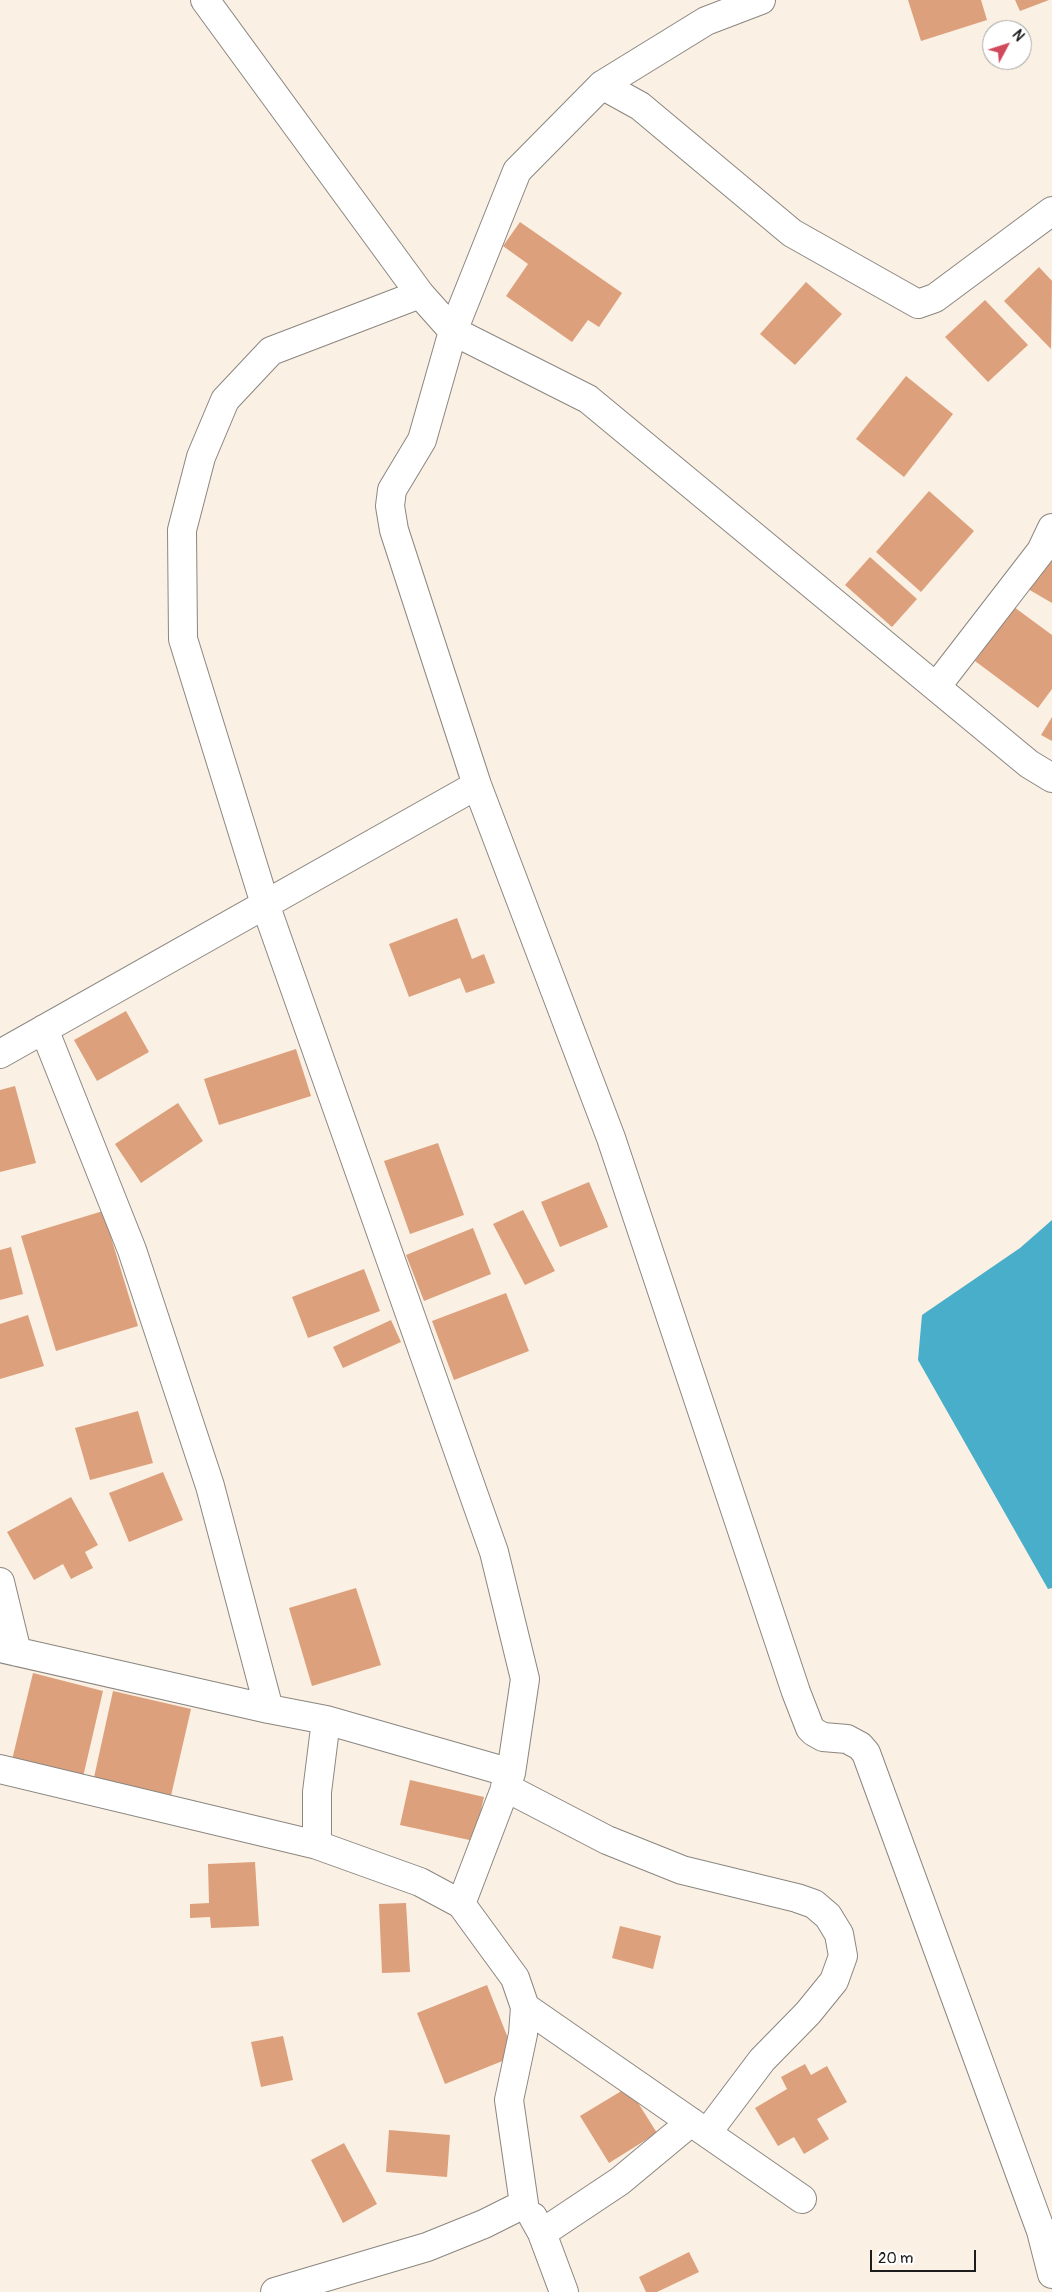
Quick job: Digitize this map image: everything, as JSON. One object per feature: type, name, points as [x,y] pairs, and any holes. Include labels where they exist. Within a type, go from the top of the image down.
[{"type":"street","points":[[205,0],[420,294],[453,331],[588,398],[1029,764],[1052,778]]},
{"type":"street","points":[[761,0],[706,21],[602,85],[517,171],[453,331],[422,440],[392,490],[390,506],[394,530],[477,785],[611,1138],[796,1692],[810,1728],[830,1738],[848,1739],[860,1746],[866,1753],[948,1983],[1041,2231],[1052,2274]]},
{"type":"street","points":[[602,85],[640,106],[792,233],[918,304],[934,298],[1052,211]]},
{"type":"street","points":[[420,294],[271,351],[224,400],[201,456],[182,530],[184,639],[265,904],[494,1552],[525,1679],[508,1780],[461,1904]]},
{"type":"street","points":[[936,687],[1041,550],[1052,528]]},
{"type":"street","points":[[0,1054],[477,785]]},
{"type":"street","points":[[44,1029],[138,1269],[210,1486],[269,1709]]},
{"type":"street","points":[[0,1582],[8,1650],[269,1709],[326,1720],[508,1780],[607,1840],[682,1870],[798,1898],[814,1904],[828,1916],[839,1934],[843,1956],[834,1981],[808,2013],[699,2128],[542,2233]]},
{"type":"street","points":[[317,1845],[317,1792],[326,1720]]},
{"type":"street","points":[[0,1769],[317,1845],[420,1882],[461,1904],[515,1978],[525,2007],[523,2034],[509,2100],[524,2204],[542,2233],[564,2292]]},
{"type":"street","points":[[525,2007],[802,2199]]},
{"type":"street","points":[[275,2292],[427,2247],[484,2224],[524,2204]]},
{"type":"water","points":[[1052,1220],[1052,1588],[1048,1589],[918,1360],[922,1315],[1020,1248]]},
{"type":"building","points":[[908,0],[981,0],[987,20],[982,20],[982,22],[921,41]]},
{"type":"building","points":[[1015,0],[1049,0],[1020,11]]},
{"type":"building","points":[[520,222],[622,293],[599,327],[588,320],[572,342],[506,296],[528,264],[503,246]]},
{"type":"building","points":[[1039,267],[1052,281],[1051,349],[1004,301]]},
{"type":"building","points":[[806,282],[842,314],[795,365],[760,334]]},
{"type":"building","points":[[985,300],[1028,345],[988,382],[945,337]]},
{"type":"building","points":[[906,376],[953,414],[904,477],[856,439]]},
{"type":"building","points":[[929,491],[974,531],[921,592],[876,552]]},
{"type":"building","points":[[1052,548],[1052,603],[1028,589]]},
{"type":"building","points":[[870,557],[917,599],[892,627],[845,585]]},
{"type":"building","points":[[1014,607],[1052,635],[1052,689],[1038,708],[975,661]]},
{"type":"building","points":[[1052,717],[1052,741],[1041,735]]},
{"type":"building","points":[[457,918],[472,959],[484,954],[495,983],[466,993],[460,978],[409,997],[389,944]]},
{"type":"building","points":[[126,1011],[149,1052],[97,1081],[74,1040]]},
{"type":"building","points":[[296,1049],[311,1096],[219,1125],[204,1079]]},
{"type":"building","points":[[15,1086],[36,1163],[0,1172],[0,1090]]},
{"type":"building","points":[[178,1103],[203,1141],[141,1183],[115,1144]]},
{"type":"building","points":[[438,1143],[464,1215],[410,1234],[384,1161]]},
{"type":"building","points":[[589,1182],[608,1227],[560,1247],[541,1202]]},
{"type":"building","points":[[523,1210],[555,1271],[525,1285],[493,1224]]},
{"type":"building","points":[[103,1211],[138,1326],[56,1351],[21,1236]]},
{"type":"building","points":[[473,1228],[491,1274],[424,1301],[406,1255]]},
{"type":"building","points":[[11,1247],[23,1294],[0,1300],[0,1250]]},
{"type":"building","points":[[364,1269],[380,1311],[308,1338],[292,1297]]},
{"type":"building","points":[[506,1293],[529,1351],[454,1380],[432,1321]]},
{"type":"building","points":[[28,1315],[44,1366],[0,1379],[0,1324]]},
{"type":"building","points":[[391,1320],[401,1342],[343,1368],[333,1347]]},
{"type":"building","points":[[138,1411],[153,1463],[90,1480],[75,1428]]},
{"type":"building","points":[[163,1472],[183,1520],[129,1542],[109,1493]]},
{"type":"building","points":[[71,1497],[98,1545],[85,1552],[93,1568],[71,1579],[63,1564],[34,1580],[7,1532]]},
{"type":"building","points":[[356,1588],[381,1665],[312,1686],[289,1608]]},
{"type":"building","points":[[33,1673],[103,1691],[83,1777],[12,1760]]},
{"type":"building","points":[[113,1691],[191,1709],[170,1800],[93,1782]]},
{"type":"building","points":[[410,1780],[484,1797],[474,1841],[400,1825]]},
{"type":"building","points":[[255,1862],[259,1926],[211,1928],[210,1917],[190,1918],[190,1904],[209,1903],[208,1864]]},
{"type":"building","points":[[406,1903],[410,1972],[382,1973],[379,1904]]},
{"type":"building","points":[[620,1926],[661,1936],[653,1969],[612,1958]]},
{"type":"building","points":[[487,1985],[515,2056],[445,2084],[417,2013]]},
{"type":"building","points":[[283,2036],[293,2080],[261,2087],[251,2042]]},
{"type":"building","points":[[805,2064],[811,2075],[827,2066],[847,2102],[817,2119],[829,2139],[804,2154],[794,2137],[778,2146],[755,2108],[787,2089],[781,2077]]},
{"type":"building","points":[[628,2087],[657,2133],[609,2163],[580,2116]]},
{"type":"building","points":[[389,2130],[450,2135],[447,2177],[386,2172]]},
{"type":"building","points":[[344,2143],[377,2204],[343,2223],[311,2160]]},
{"type":"building","points":[[689,2252],[699,2272],[657,2292],[646,2292],[639,2277]]}]
